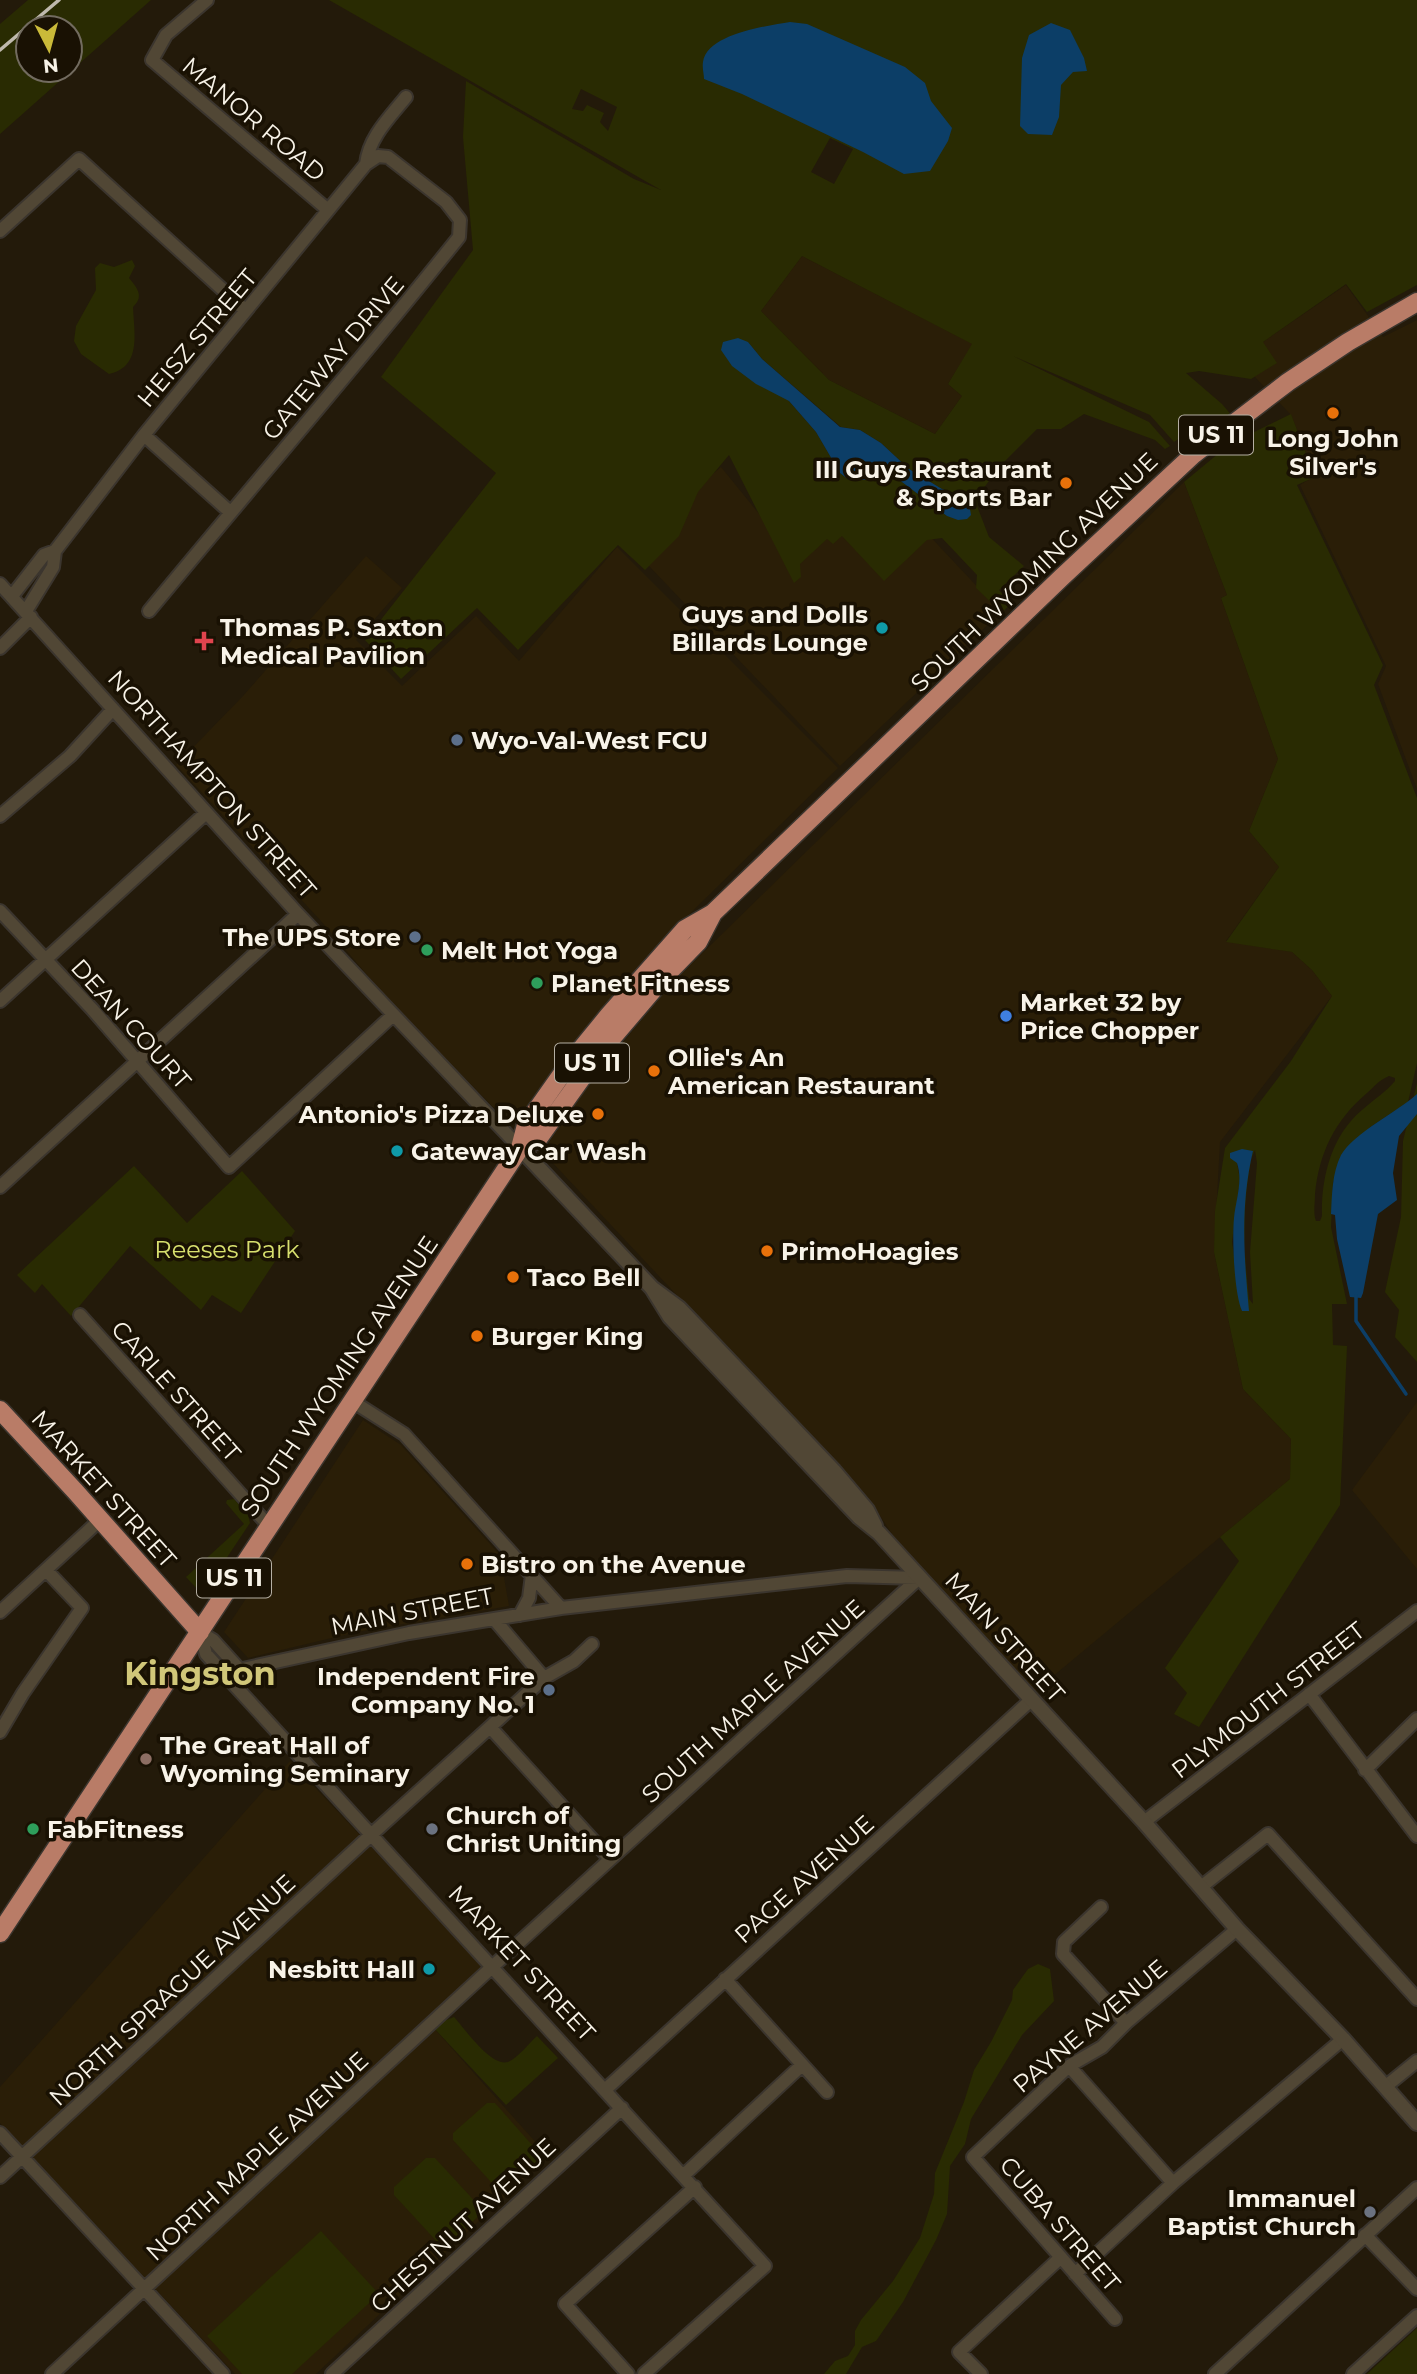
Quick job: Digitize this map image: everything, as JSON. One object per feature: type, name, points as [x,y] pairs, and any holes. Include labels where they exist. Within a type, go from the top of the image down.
[{"type":"main road","name":"SOUTH WYOMING AVENUE","points":[[200,1632],[520,1148],[538,1139],[601,1051],[698,942],[713,913],[1052,586],[1194,454],[1259,402],[1306,369],[1417,302]]},
{"type":"main road","name":"MARKET STREET","points":[[0,1410],[200,1632]]},
{"type":"main road","name":"US 11","points":[[0,1933],[200,1632]]},
{"type":"street","name":"MANOR ROAD","points":[[207,0],[166,35],[152,60],[328,210]]},
{"type":"street","name":"HEISZ STREET","points":[[0,648],[29,614],[53,567],[55,551],[144,435],[366,164],[367,153],[374,137],[406,97]]},
{"type":"street","name":"GATEWAY DRIVE","points":[[149,611],[368,351],[459,237],[460,220],[446,202],[388,157],[378,156],[366,164]]},
{"type":"street","points":[[0,231],[79,159],[245,310]]},
{"type":"street","points":[[144,435],[230,512]]},
{"type":"street","points":[[12,596],[44,555],[55,551]]},
{"type":"street","name":"NORTHAMPTON STREET","points":[[0,584],[299,914],[652,1288],[670,1317],[919,1577]]},
{"type":"street","points":[[0,816],[70,756],[113,709]]},
{"type":"street","points":[[0,1001],[206,813]]},
{"type":"street","name":"DEAN COURT","points":[[0,911],[92,1009],[229,1167],[393,1015]]},
{"type":"street","points":[[0,1188],[299,914]]},
{"type":"street","name":"CARLE STREET","points":[[80,1315],[269,1526]]},
{"type":"street","points":[[352,1401],[404,1434],[561,1608]]},
{"type":"street","points":[[0,1612],[101,1519]]},
{"type":"street","points":[[0,1732],[23,1693],[82,1608],[46,1570]]},
{"type":"street","points":[[520,1615],[529,1598],[532,1575]]},
{"type":"street","name":"MAIN STREET","points":[[224,1673],[389,1636],[561,1608],[847,1576],[919,1577],[1144,1822],[1237,1929],[1343,2039],[1417,2123]]},
{"type":"street","name":"SOUTH MAPLE AVENUE","points":[[491,1968],[919,1577]]},
{"type":"street","name":"PLYMOUTH STREET","points":[[1144,1822],[1417,1611]]},
{"type":"street","points":[[494,1619],[544,1678],[574,1661],[592,1644]]},
{"type":"street","name":"MARKET STREET","points":[[200,1632],[213,1640],[240,1670]]},
{"type":"street","name":"MARKET STREET","points":[[200,1632],[206,1654],[765,2266],[643,2374]]},
{"type":"street","points":[[240,1670],[243,1693]]},
{"type":"street","name":"NORTH SPRAGUE AVENUE","points":[[0,2177],[544,1678]]},
{"type":"street","points":[[1308,1694],[1417,1836]]},
{"type":"street","name":"PAGE AVENUE","points":[[606,2089],[1031,1700]]},
{"type":"street","points":[[1365,1770],[1417,1719]]},
{"type":"street","points":[[490,1727],[610,1859]]},
{"type":"street","points":[[1201,1887],[1268,1834],[1417,1999]]},
{"type":"street","points":[[1101,1907],[1064,1942],[1063,1954],[1126,2022]]},
{"type":"street","name":"PAYNE AVENUE","points":[[973,2157],[1069,2066],[1102,2047],[1126,2022],[1237,1929]]},
{"type":"street","name":"NORTH MAPLE AVENUE","points":[[51,2374],[491,1968]]},
{"type":"street","points":[[1405,1986],[1417,1977]]},
{"type":"street","points":[[725,1979],[827,2092]]},
{"type":"street","points":[[1076,2274],[1173,2183],[1343,2039]]},
{"type":"street","points":[[1385,2087],[1417,2061]]},
{"type":"street","points":[[684,2175],[802,2065]]},
{"type":"street","points":[[1069,2066],[1173,2183]]},
{"type":"street","name":"CHESTNUT AVENUE","points":[[332,2374],[622,2108]]},
{"type":"street","points":[[0,2133],[223,2374]]},
{"type":"street","name":"CUBA STREET","points":[[973,2157],[1115,2319]]},
{"type":"street","points":[[628,2374],[565,2304],[695,2187]]},
{"type":"street","points":[[1215,2374],[1417,2188]]},
{"type":"street","points":[[1365,2235],[1417,2289]]},
{"type":"street","points":[[981,2374],[959,2352],[1060,2258]]},
{"type":"street","points":[[1353,2374],[1417,2316]]},
{"type":"shaded area","points":[[802,256],[973,344],[948,384],[962,396],[935,434],[829,380],[761,311]]},
{"type":"shaded area","points":[[1346,285],[1383,337],[1417,320],[1417,789],[1378,684],[1386,666],[1300,485],[1315,476],[1291,415],[1238,359]]},
{"type":"shaded area","points":[[721,467],[790,552],[836,510],[924,530],[1001,612],[840,766],[629,545]]},
{"type":"shaded area","points":[[1184,482],[1227,595],[1221,598],[1278,759],[1249,831],[1279,867],[1226,941],[1292,952],[1312,970],[1332,996],[1220,1142],[1214,1252],[1243,1389],[1291,1439],[1290,1479],[1034,1692],[896,1540],[871,1502],[550,1160],[549,1142],[610,1058],[672,983]]},
{"type":"shaded area","points":[[617,547],[838,768],[645,958],[582,1034],[529,1106],[519,1112],[506,1113],[493,1107],[386,997],[321,921],[176,765],[243,696],[366,556],[402,588],[356,640],[402,686],[476,616],[519,661]]},
{"type":"shaded area","points":[[1417,1402],[1417,1569],[1352,1490]]},
{"type":"shaded area","points":[[363,1420],[401,1445],[500,1555],[509,1606],[357,1632],[248,1658],[224,1632]]},
{"type":"shaded area","points":[[290,1761],[491,1974],[432,2026],[548,2156],[316,2374],[235,2374],[0,2123],[0,2087]]},
{"type":"green space","points":[[28,0],[151,0],[84,59],[84,14],[14,14],[14,84],[56,84],[0,134],[0,24]]},
{"type":"green space","points":[[329,0],[1417,0],[1417,285],[1367,312],[1346,284],[1263,342],[1277,363],[1251,379],[1199,371],[1186,373],[1222,404],[1248,435],[1291,414],[1315,477],[1297,485],[1383,665],[1374,685],[1417,798],[1417,1063],[1408,1102],[1369,1128],[1333,1182],[1331,1227],[1347,1304],[1332,1304],[1333,1345],[1347,1346],[1340,1505],[1199,1727],[1174,1714],[1187,1693],[1165,1668],[1239,1561],[1220,1537],[1290,1479],[1291,1439],[1243,1389],[1214,1252],[1215,1211],[1225,1148],[1291,1061],[1332,996],[1312,970],[1292,952],[1226,942],[1279,867],[1249,831],[1278,759],[1221,598],[1227,595],[1184,482],[1219,453],[1193,429],[1174,442],[1150,415],[1013,356],[1149,422],[1170,446],[1165,449],[1155,440],[1084,414],[1061,429],[1037,429],[1001,465],[980,493],[977,506],[989,537],[1024,566],[999,590],[1011,603],[1002,613],[976,588],[977,575],[942,538],[927,540],[884,581],[842,536],[833,544],[827,539],[800,564],[801,577],[794,583],[729,455],[698,492],[679,536],[645,570],[618,545],[518,650],[477,608],[401,679],[365,640],[496,473],[381,377],[473,250],[463,137],[466,81],[634,179],[661,190]],"holes":[[[581,89],[617,107],[608,131],[600,122],[604,113],[587,105],[583,111],[572,109]],[[830,138],[853,149],[834,184],[811,172]],[[802,256],[972,344],[948,384],[962,396],[935,434],[829,380],[761,311]],[[748,342],[762,359],[841,427],[860,430],[881,443],[909,469],[942,489],[962,497],[947,516],[898,479],[849,480],[840,473],[816,432],[789,401]],[[1389,1076],[1395,1078],[1387,1089],[1351,1120],[1335,1145],[1323,1187],[1322,1216],[1320,1221],[1316,1221],[1314,1208],[1317,1179],[1330,1138],[1346,1114]],[[1255,1150],[1257,1163],[1250,1252],[1253,1304],[1249,1299],[1245,1247],[1248,1310],[1242,1311],[1232,1242],[1240,1180],[1237,1163],[1253,1151],[1251,1161]]]},
{"type":"green space","points":[[132,260],[135,266],[129,278],[139,296],[133,307],[134,348],[127,364],[109,374],[81,354],[74,341],[76,326],[96,290],[95,268],[100,263],[114,267]]},
{"type":"green space","points":[[1417,1083],[1417,1362],[1395,1337],[1399,1310],[1385,1292],[1401,1217],[1403,1141]]},
{"type":"green space","name":"Reeses Park","points":[[134,1166],[187,1223],[242,1171],[295,1231],[241,1313],[212,1295],[201,1310],[130,1246],[71,1316],[42,1284],[35,1293],[17,1275]]},
{"type":"green space","points":[[234,1499],[248,1515],[250,1523],[201,1593],[186,1577],[244,1524],[226,1503],[227,1500]]},
{"type":"green space","points":[[1038,1964],[1050,1969],[1054,2001],[1022,2035],[971,2119],[965,2144],[950,2166],[947,2214],[936,2240],[903,2302],[876,2341],[862,2347],[846,2374],[824,2374],[835,2361],[848,2356],[855,2345],[855,2331],[861,2320],[893,2281],[920,2238],[934,2194],[935,2173],[974,2070],[1012,2000],[1013,1990],[1028,1969]]},
{"type":"green space","points":[[454,2017],[486,2053],[501,2062],[508,2062],[516,2057],[537,2036],[558,2058],[506,2105],[432,2026]]},
{"type":"green space","points":[[487,2103],[495,2103],[540,2154],[540,2160],[506,2191],[499,2191],[453,2140],[453,2133]]},
{"type":"green space","points":[[426,2158],[435,2158],[481,2208],[480,2215],[446,2245],[440,2245],[394,2195],[394,2187]]},
{"type":"green space","points":[[321,2231],[379,2294],[292,2374],[242,2374],[207,2336]]},
{"type":"green space","points":[[1417,2328],[1417,2374],[1367,2374]]},
{"type":"water","points":[[790,22],[807,24],[905,67],[925,83],[931,101],[952,128],[948,141],[930,171],[904,174],[742,94],[704,79],[703,62],[707,52],[715,45],[739,33]]},
{"type":"water","points":[[1051,23],[1070,30],[1084,58],[1087,71],[1073,72],[1061,85],[1059,117],[1052,135],[1028,134],[1020,126],[1022,58],[1029,35]]},
{"type":"water","points":[[738,338],[748,342],[762,359],[840,427],[860,430],[881,443],[909,469],[942,489],[962,497],[971,515],[967,519],[958,520],[947,516],[898,479],[849,480],[840,473],[816,432],[789,401],[756,384],[732,366],[721,350],[723,342]]},
{"type":"water","points":[[1417,1094],[1417,1114],[1399,1136],[1393,1173],[1397,1200],[1378,1214],[1363,1293],[1361,1298],[1350,1297],[1337,1239],[1335,1215],[1331,1214],[1338,1162],[1347,1147],[1356,1139]]},
{"type":"water","points":[[1242,1149],[1253,1151],[1245,1211],[1249,1311],[1242,1311],[1235,1279],[1234,1218],[1239,1177],[1237,1163],[1230,1158],[1230,1153]]},
{"type":"waterway","points":[[1356,1296],[1356,1321],[1406,1394]]},
{"type":"railway","points":[[0,50],[59,0]]},
{"type":"place","name":"Long John Silver's","points":[[1333,413]]},
{"type":"place","name":"III Guys Restaurant & Sports Bar","points":[[1066,483]]},
{"type":"place","name":"Guys and Dolls Billards Lounge","points":[[882,628]]},
{"type":"place","name":"Thomas P. Saxton Medical Pavilion","points":[[204,641]]},
{"type":"place","name":"Wyo-Val-West FCU","points":[[457,740]]},
{"type":"place","name":"The UPS Store","points":[[415,937]]},
{"type":"place","name":"Melt Hot Yoga","points":[[427,950]]},
{"type":"place","name":"Planet Fitness","points":[[537,983]]},
{"type":"place","name":"Market 32 by Price Chopper","points":[[1006,1016]]},
{"type":"place","name":"Ollie's An American Restaurant","points":[[654,1071]]},
{"type":"place","name":"Antonio's Pizza Deluxe","points":[[598,1114]]},
{"type":"place","name":"Gateway Car Wash","points":[[397,1151]]},
{"type":"place","name":"PrimoHoagies","points":[[767,1251]]},
{"type":"place","name":"Taco Bell","points":[[513,1277]]},
{"type":"place","name":"Burger King","points":[[477,1336]]},
{"type":"place","name":"Bistro on the Avenue","points":[[467,1564]]},
{"type":"place","name":"Independent Fire Company No. 1","points":[[549,1690]]},
{"type":"place","name":"The Great Hall of Wyoming Seminary","points":[[146,1759]]},
{"type":"place","name":"FabFitness","points":[[33,1829]]},
{"type":"place","name":"Church of Christ Uniting","points":[[432,1829]]},
{"type":"place","name":"Nesbitt Hall","points":[[429,1969]]},
{"type":"place","name":"Immanuel Baptist Church","points":[[1370,2212]]},
{"type":"district","name":"Kingston","points":[[200,1673]]}]
